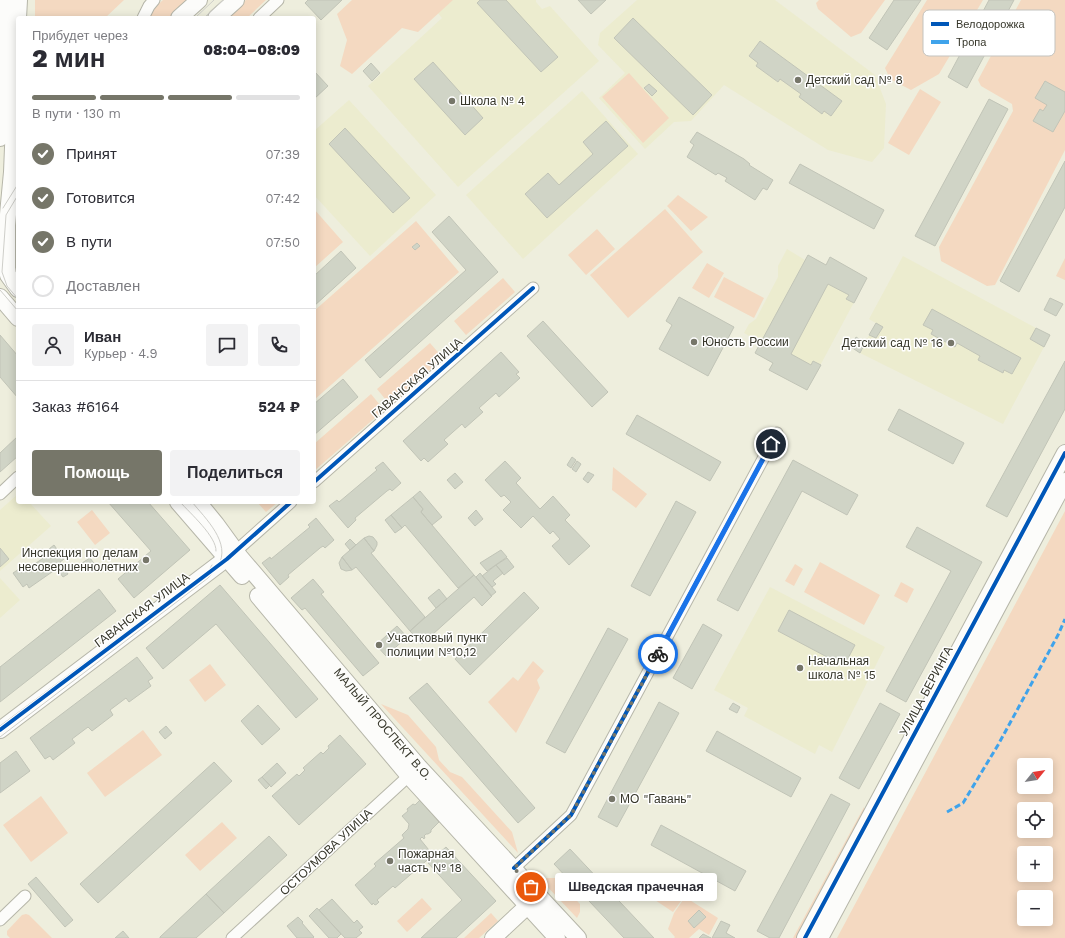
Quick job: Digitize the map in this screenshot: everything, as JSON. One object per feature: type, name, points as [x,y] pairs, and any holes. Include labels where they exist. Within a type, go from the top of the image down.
[{"type":"street","points":[[0,138],[7,0]]},
{"type":"street","points":[[18,16],[19,0]]},
{"type":"street","points":[[144,16],[154,0]]},
{"type":"street","points":[[181,16],[199,0]]},
{"type":"street","points":[[218,16],[236,0]]},
{"type":"street","points":[[261,16],[278,0]]},
{"type":"street","points":[[16,138],[15,169],[8,211],[7,268],[8,275],[16,286]]},
{"type":"street","points":[[0,183],[15,169]]},
{"type":"street","name":"ГАВАНСКАЯ УЛИЦА","points":[[316,480],[533,288]]},
{"type":"street","points":[[0,298],[16,316]]},
{"type":"street","points":[[514,868],[571,815],[777,433]]},
{"type":"street","name":"УЛИЦА БЕРИНГА","points":[[805,938],[1065,453]]},
{"type":"street","points":[[0,494],[16,479]]},
{"type":"street","name":"УЛИЦА БЕРИНГА","points":[[820,938],[1065,480]]},
{"type":"street","name":"МАЛЫЙ ПРОСПЕКТ В.О.","points":[[180,504],[231,555],[414,771],[533,901],[578,938]]},
{"type":"street","name":"МАЛЫЙ ПРОСПЕКТ В.О.","points":[[200,504],[216,524],[231,555]]},
{"type":"street","name":"ГАВАНСКАЯ УЛИЦА","points":[[0,730],[231,555],[290,504]]},
{"type":"street","name":"МАЛЫЙ ПРОСПЕКТ В.О.","points":[[414,771],[514,868],[557,938]]},
{"type":"street","name":"ОСТОУМОВА УЛИЦА","points":[[232,938],[414,771]]},
{"type":"street","points":[[0,920],[25,896]]},
{"type":"street","points":[[492,938],[533,901]]},
{"type":"shaded area","points":[[35,0],[124,0],[107,16],[35,16]]},
{"type":"shaded area","points":[[163,0],[189,0],[171,16],[150,16],[154,8]]},
{"type":"shaded area","points":[[246,0],[266,0],[249,16],[228,16]]},
{"type":"shaded area","points":[[352,0],[453,0],[418,32],[402,28],[352,74],[340,66],[347,40],[337,14]]},
{"type":"shaded area","points":[[439,0],[536,0],[542,9],[550,6],[599,61],[458,187],[368,86],[442,18],[436,11]]},
{"type":"shaded area","points":[[637,0],[775,0],[875,75],[886,104],[884,148],[872,162],[828,150],[724,85],[691,121],[674,122],[645,149],[599,98],[625,73],[598,45],[600,33]]},
{"type":"shaded area","points":[[819,0],[885,0],[861,33],[851,37],[818,9],[816,3]]},
{"type":"shaded area","points":[[927,0],[983,0],[977,10],[923,10],[923,56],[950,56],[939,74],[911,90],[890,79],[885,68]]},
{"type":"shaded area","points":[[1021,0],[1065,0],[1065,150],[995,285],[987,286],[941,261],[939,247],[1013,111],[1012,104],[981,86],[978,80],[991,56],[1055,56],[1055,10],[1016,10]]},
{"type":"shaded area","points":[[629,73],[669,118],[643,143],[602,97]]},
{"type":"shaded area","points":[[920,89],[941,102],[909,155],[888,143]]},
{"type":"shaded area","points":[[582,91],[638,154],[523,259],[466,195]]},
{"type":"shaded area","points":[[349,100],[436,195],[370,256],[316,197],[316,129]]},
{"type":"shaded area","points":[[678,195],[708,217],[691,231],[667,206]]},
{"type":"shaded area","points":[[665,209],[703,252],[628,318],[590,275]]},
{"type":"shaded area","points":[[316,211],[343,242],[316,266]]},
{"type":"shaded area","points":[[416,221],[459,272],[316,398],[316,309]]},
{"type":"shaded area","points":[[597,229],[615,249],[586,275],[568,255]]},
{"type":"shaded area","points":[[787,249],[805,260],[808,255],[826,265],[830,257],[867,278],[807,390],[769,370],[773,363],[755,353],[760,342],[744,333],[749,324],[756,319],[778,277],[778,266]]},
{"type":"shaded area","name":"Детский сад № 16","points":[[903,256],[1036,328],[1030,339],[1044,347],[1003,424],[860,353],[869,335],[876,338],[882,327],[869,319]]},
{"type":"shaded area","points":[[1065,258],[1065,280],[1056,276]]},
{"type":"shaded area","points":[[707,263],[724,273],[709,298],[692,288]]},
{"type":"shaded area","points":[[724,277],[764,298],[754,318],[714,297]]},
{"type":"shaded area","points":[[503,278],[515,292],[466,335],[454,321]]},
{"type":"shaded area","points":[[430,343],[443,358],[390,405],[377,389]]},
{"type":"shaded area","points":[[371,394],[384,410],[316,469],[316,442]]},
{"type":"shaded area","points":[[613,467],[647,494],[636,508],[612,490]]},
{"type":"shaded area","points":[[16,496],[16,504],[31,504],[51,526],[0,571],[0,510]]},
{"type":"shaded area","points":[[259,504],[276,504],[266,512]]},
{"type":"shaded area","points":[[92,510],[110,533],[95,545],[77,522]]},
{"type":"shaded area","points":[[1065,511],[1065,938],[837,938]]},
{"type":"shaded area","points":[[820,562],[880,595],[864,625],[804,592]]},
{"type":"shaded area","points":[[795,564],[803,569],[794,586],[785,581]]},
{"type":"shaded area","points":[[0,578],[20,600],[0,618]]},
{"type":"shaded area","points":[[901,582],[914,589],[907,603],[894,596]]},
{"type":"shaded area","name":"Начальная школа № 15","points":[[770,587],[885,647],[832,752],[819,745],[815,754],[744,716],[748,708],[714,690]]},
{"type":"shaded area","points":[[533,661],[544,671],[537,680],[540,688],[516,733],[488,702],[513,677],[518,681]]},
{"type":"shaded area","points":[[210,664],[226,685],[205,702],[189,680]]},
{"type":"shaded area","points":[[381,704],[408,715],[436,747],[439,760],[450,772],[462,777],[512,832],[518,853]]},
{"type":"shaded area","points":[[143,730],[162,755],[105,797],[87,773]]},
{"type":"shaded area","points":[[41,796],[68,833],[31,862],[3,825]]},
{"type":"shaded area","points":[[864,807],[864,812],[797,938],[793,938]]},
{"type":"shaded area","points":[[222,822],[237,838],[200,871],[185,855]]},
{"type":"shaded area","points":[[555,878],[580,904],[580,912],[577,918],[540,879]]},
{"type":"shaded area","points":[[665,884],[684,897],[673,912],[655,900]]},
{"type":"shaded area","points":[[685,897],[718,918],[709,935],[699,929],[689,938],[674,938],[675,937],[668,929],[674,913]]},
{"type":"shaded area","points":[[422,898],[432,909],[407,932],[397,921]]},
{"type":"shaded area","points":[[491,913],[498,921],[479,938],[464,938]]},
{"type":"shaded area","points":[[22,915],[29,915],[52,938],[10,938],[7,935],[7,931]]},
{"type":"building","points":[[308,0],[342,0],[321,20],[305,3]]},
{"type":"building","points":[[480,0],[506,0],[558,57],[541,72],[477,3]]},
{"type":"building","points":[[578,0],[606,0],[591,14]]},
{"type":"building","points":[[894,0],[921,0],[887,50],[869,38]]},
{"type":"building","points":[[989,0],[1014,0],[1009,10],[984,10]]},
{"type":"building","points":[[633,18],[712,95],[693,115],[614,38]]},
{"type":"building","points":[[760,41],[842,101],[831,116],[824,111],[822,114],[799,97],[801,94],[780,79],[778,82],[756,66],[758,63],[749,56]]},
{"type":"building","points":[[959,56],[984,56],[967,88],[948,77]]},
{"type":"building","points":[[433,62],[483,118],[465,135],[414,79]]},
{"type":"building","points":[[371,63],[380,73],[372,81],[363,71]]},
{"type":"building","points":[[316,73],[328,86],[316,97]]},
{"type":"building","points":[[1045,81],[1065,92],[1065,111],[1053,132],[1033,121],[1040,109],[1043,111],[1047,105],[1035,98]]},
{"type":"building","points":[[649,84],[657,91],[652,96],[644,88]]},
{"type":"building","points":[[989,99],[1008,109],[935,246],[915,236]]},
{"type":"building","points":[[606,121],[628,146],[547,218],[525,194],[548,173],[559,185],[593,154],[583,142]]},
{"type":"building","points":[[345,128],[410,198],[393,213],[329,144]]},
{"type":"building","points":[[697,132],[744,159],[750,164],[749,165],[773,180],[767,190],[763,188],[755,200],[725,181],[727,178],[718,173],[716,175],[687,157],[694,145],[690,142]]},
{"type":"building","points":[[1065,161],[1065,207],[1019,292],[1000,281]]},
{"type":"building","points":[[800,164],[884,210],[874,229],[789,183]]},
{"type":"building","points":[[449,216],[498,272],[380,378],[365,360],[466,270],[432,232]]},
{"type":"building","points":[[417,243],[420,246],[415,250],[412,247]]},
{"type":"building","points":[[341,251],[356,268],[316,304],[316,274]]},
{"type":"building","points":[[808,255],[826,265],[830,257],[867,278],[854,303],[846,299],[849,295],[828,284],[791,354],[811,365],[813,361],[821,365],[807,390],[769,370],[773,363],[755,353]]},
{"type":"building","name":"Юность России","points":[[679,297],[734,327],[708,376],[659,349],[672,325],[666,321]]},
{"type":"building","points":[[1050,298],[1063,304],[1056,316],[1044,310]]},
{"type":"building","points":[[932,309],[1021,358],[1012,374],[1004,370],[1003,373],[978,360],[980,356],[957,343],[955,347],[931,334],[933,330],[923,325]]},
{"type":"building","points":[[543,321],[608,392],[592,407],[527,336]]},
{"type":"building","points":[[876,323],[883,327],[876,338],[869,335]]},
{"type":"building","points":[[1036,328],[1050,335],[1044,347],[1030,339]]},
{"type":"building","points":[[0,335],[16,354],[16,396],[0,377]]},
{"type":"building","points":[[856,337],[865,343],[860,353],[851,347]]},
{"type":"building","points":[[501,352],[519,372],[516,374],[520,378],[499,397],[496,393],[479,408],[483,412],[465,428],[462,424],[444,440],[448,444],[428,462],[424,458],[421,461],[403,441]]},
{"type":"building","points":[[1065,361],[1065,409],[1007,517],[986,506]]},
{"type":"building","points":[[343,379],[358,397],[316,433],[316,402]]},
{"type":"building","points":[[899,409],[964,443],[953,464],[888,430]]},
{"type":"building","points":[[637,415],[721,462],[710,481],[626,434]]},
{"type":"building","points":[[16,438],[16,458],[0,472],[0,453]]},
{"type":"building","points":[[572,457],[576,460],[571,468],[567,465]]},
{"type":"building","points":[[793,460],[858,495],[847,515],[802,491],[738,611],[717,600]]},
{"type":"building","points":[[505,461],[521,478],[516,483],[540,509],[553,496],[570,515],[565,520],[590,546],[569,565],[552,546],[560,539],[553,531],[550,534],[533,516],[521,528],[503,510],[511,502],[504,495],[501,497],[485,480]]},
{"type":"building","points":[[577,461],[581,464],[576,472],[572,469]]},
{"type":"building","points":[[383,462],[401,483],[392,491],[390,489],[387,491],[355,518],[356,520],[348,528],[329,506],[337,500],[339,502],[377,470],[375,468]]},
{"type":"building","points":[[588,472],[594,475],[588,483],[583,479]]},
{"type":"building","points":[[455,473],[463,482],[455,489],[447,480]]},
{"type":"building","points":[[420,491],[442,517],[432,525],[421,512],[423,509],[413,497]]},
{"type":"building","points":[[413,497],[423,509],[421,512],[474,575],[458,588],[405,525],[402,528],[391,515]]},
{"type":"building","points":[[676,501],[696,512],[650,596],[631,586]]},
{"type":"building","points":[[110,504],[150,504],[190,550],[134,598],[118,579],[151,551]]},
{"type":"building","points":[[476,510],[483,519],[475,526],[468,518]]},
{"type":"building","points":[[391,515],[402,528],[395,533],[385,520]]},
{"type":"building","points":[[316,518],[334,540],[325,548],[323,546],[320,548],[288,575],[289,577],[280,585],[262,563],[270,557],[271,559],[310,527],[308,525]]},
{"type":"building","points":[[917,527],[982,562],[906,702],[886,691],[951,571],[906,547]]},
{"type":"building","points":[[369,536],[373,537],[377,542],[374,551],[364,538]]},
{"type":"building","points":[[364,538],[374,551],[371,553],[425,617],[410,631],[356,567],[352,570],[342,557]]},
{"type":"building","points":[[350,539],[356,545],[350,550],[345,544]]},
{"type":"building","points":[[54,545],[64,559],[60,562],[62,565],[29,588],[27,584],[23,587],[13,573],[19,569],[21,573],[51,553],[49,549]]},
{"type":"building","points":[[0,548],[9,559],[0,567]]},
{"type":"building","points":[[501,550],[507,557],[487,571],[480,563]]},
{"type":"building","points":[[342,557],[352,570],[346,571],[341,569],[339,563]]},
{"type":"building","points":[[90,558],[96,566],[89,572],[82,563]]},
{"type":"building","points":[[507,558],[514,567],[504,575],[496,565]]},
{"type":"building","points":[[62,565],[68,574],[63,577],[57,569]]},
{"type":"building","points":[[496,565],[503,573],[493,581],[496,584],[492,587],[482,576]]},
{"type":"building","points":[[480,573],[496,592],[491,596],[476,577]]},
{"type":"building","points":[[474,575],[492,596],[482,606],[474,597],[422,644],[410,631]]},
{"type":"building","points":[[313,579],[324,592],[321,594],[379,663],[363,676],[305,608],[302,610],[291,598]]},
{"type":"building","points":[[220,585],[318,699],[296,718],[216,624],[163,669],[146,648]]},
{"type":"building","points":[[99,589],[116,611],[0,702],[0,667]]},
{"type":"building","points":[[439,589],[447,599],[436,608],[428,598]]},
{"type":"building","points":[[524,592],[539,608],[470,675],[455,659]]},
{"type":"building","points":[[789,610],[855,645],[844,666],[778,631]]},
{"type":"building","points":[[703,624],[722,635],[692,689],[673,678]]},
{"type":"building","points":[[397,626],[407,637],[386,656],[376,645]]},
{"type":"building","points":[[608,628],[628,639],[565,753],[546,743]]},
{"type":"building","points":[[137,657],[153,678],[148,681],[151,686],[129,702],[126,698],[110,710],[113,715],[92,731],[88,727],[72,739],[75,743],[53,760],[50,756],[45,759],[30,738]]},
{"type":"building","points":[[427,683],[535,808],[518,823],[409,698]]},
{"type":"building","points":[[659,702],[679,713],[617,827],[598,817]]},
{"type":"building","points":[[733,703],[740,707],[737,713],[729,709]]},
{"type":"building","points":[[880,703],[900,714],[859,789],[839,778]]},
{"type":"building","points":[[258,705],[280,729],[262,745],[241,721]]},
{"type":"building","points":[[166,726],[172,733],[165,739],[159,732]]},
{"type":"building","points":[[717,731],[801,778],[791,797],[706,751]]},
{"type":"building","points":[[340,735],[366,764],[299,825],[272,796],[297,774],[299,776],[305,770],[303,768],[321,752],[323,754],[329,748],[328,746]]},
{"type":"building","points":[[16,751],[30,771],[0,793],[0,763]]},
{"type":"building","points":[[214,762],[232,781],[98,903],[80,884]]},
{"type":"building","points":[[277,763],[286,773],[271,787],[262,777]]},
{"type":"building","points":[[262,777],[270,785],[266,789],[258,780]]},
{"type":"building","points":[[831,794],[850,804],[779,938],[770,938],[757,931]]},
{"type":"building","points":[[420,800],[439,822],[431,830],[431,832],[424,836],[424,839],[422,837],[420,839],[433,855],[395,888],[393,886],[377,900],[379,902],[377,904],[375,905],[373,903],[372,905],[355,885],[376,866],[374,864],[404,838],[402,835],[408,829],[409,824],[402,816],[408,811],[407,809],[413,804],[415,805]]},
{"type":"building","points":[[661,825],[746,871],[735,891],[651,845]]},
{"type":"building","points":[[269,836],[287,855],[224,913],[206,894]]},
{"type":"building","points":[[446,847],[496,901],[456,938],[421,938],[462,900],[428,863]]},
{"type":"building","points":[[570,849],[654,938],[624,938],[554,864]]},
{"type":"building","points":[[36,877],[73,920],[65,927],[28,884]]},
{"type":"building","points":[[206,894],[224,913],[196,938],[160,938],[160,937]]},
{"type":"building","points":[[332,899],[354,923],[357,920],[363,927],[359,930],[362,933],[356,938],[345,938],[319,910]]},
{"type":"building","points":[[317,908],[341,934],[337,938],[329,938],[309,916]]},
{"type":"building","points":[[699,910],[706,917],[694,928],[688,921]]},
{"type":"building","points":[[298,917],[314,937],[313,938],[297,938],[287,926]]},
{"type":"building","points":[[721,921],[730,925],[726,933],[735,938],[712,938]]},
{"type":"building","points":[[123,931],[129,938],[115,938]]},
{"type":"building","points":[[703,934],[711,938],[699,938]]},
{"type":"tram line","points":[[197,16],[214,0]]},
{"type":"tram line","points":[[206,16],[223,0]]},
{"type":"tram line","points":[[3,208],[16,187]]},
{"type":"tram line","points":[[16,198],[6,215],[2,272],[7,286],[16,297]]},
{"type":"tram line","points":[[0,290],[16,309]]},
{"type":"tram line","points":[[182,504],[208,532],[215,545],[216,551]]},
{"type":"tram line","points":[[0,737],[208,578],[217,568],[222,549],[219,540],[210,523],[194,504]]},
{"type":"tram line","points":[[0,726],[209,570],[212,565]]},
{"type":"marked path","points":[[947,812],[963,803],[998,745],[1058,635],[1065,619]]},
{"type":"cycle path","points":[[316,480],[533,288]]},
{"type":"cycle path","points":[[514,868],[571,815],[777,433]]},
{"type":"cycle path","points":[[805,938],[1065,453]]},
{"type":"cycle path","points":[[0,730],[227,559],[289,504]]},
{"type":"way so far","points":[[531,887],[514,868],[571,815],[658,654]]},
{"type":"place","name":"Детский сад № 8","points":[[798,80]]},
{"type":"place","name":"Школа № 4","points":[[452,101]]},
{"type":"place","name":"Юность России","points":[[694,342]]},
{"type":"place","name":"Детский сад № 16","points":[[951,343]]},
{"type":"place","name":"Инспекция по делам несовершеннолетних","points":[[146,560]]},
{"type":"place","name":"Участковый пункт полиции №10,12","points":[[379,645]]},
{"type":"place","name":"Начальная школа № 15","points":[[800,668]]},
{"type":"place","name":"МО \"Гавань\"","points":[[612,799]]},
{"type":"place","name":"Пожарная часть № 18","points":[[390,861]]},
{"type":"place","name":"Шведская прачечная","points":[[531,887]]},
{"type":"route","points":[[658,654],[771,444]]}]
